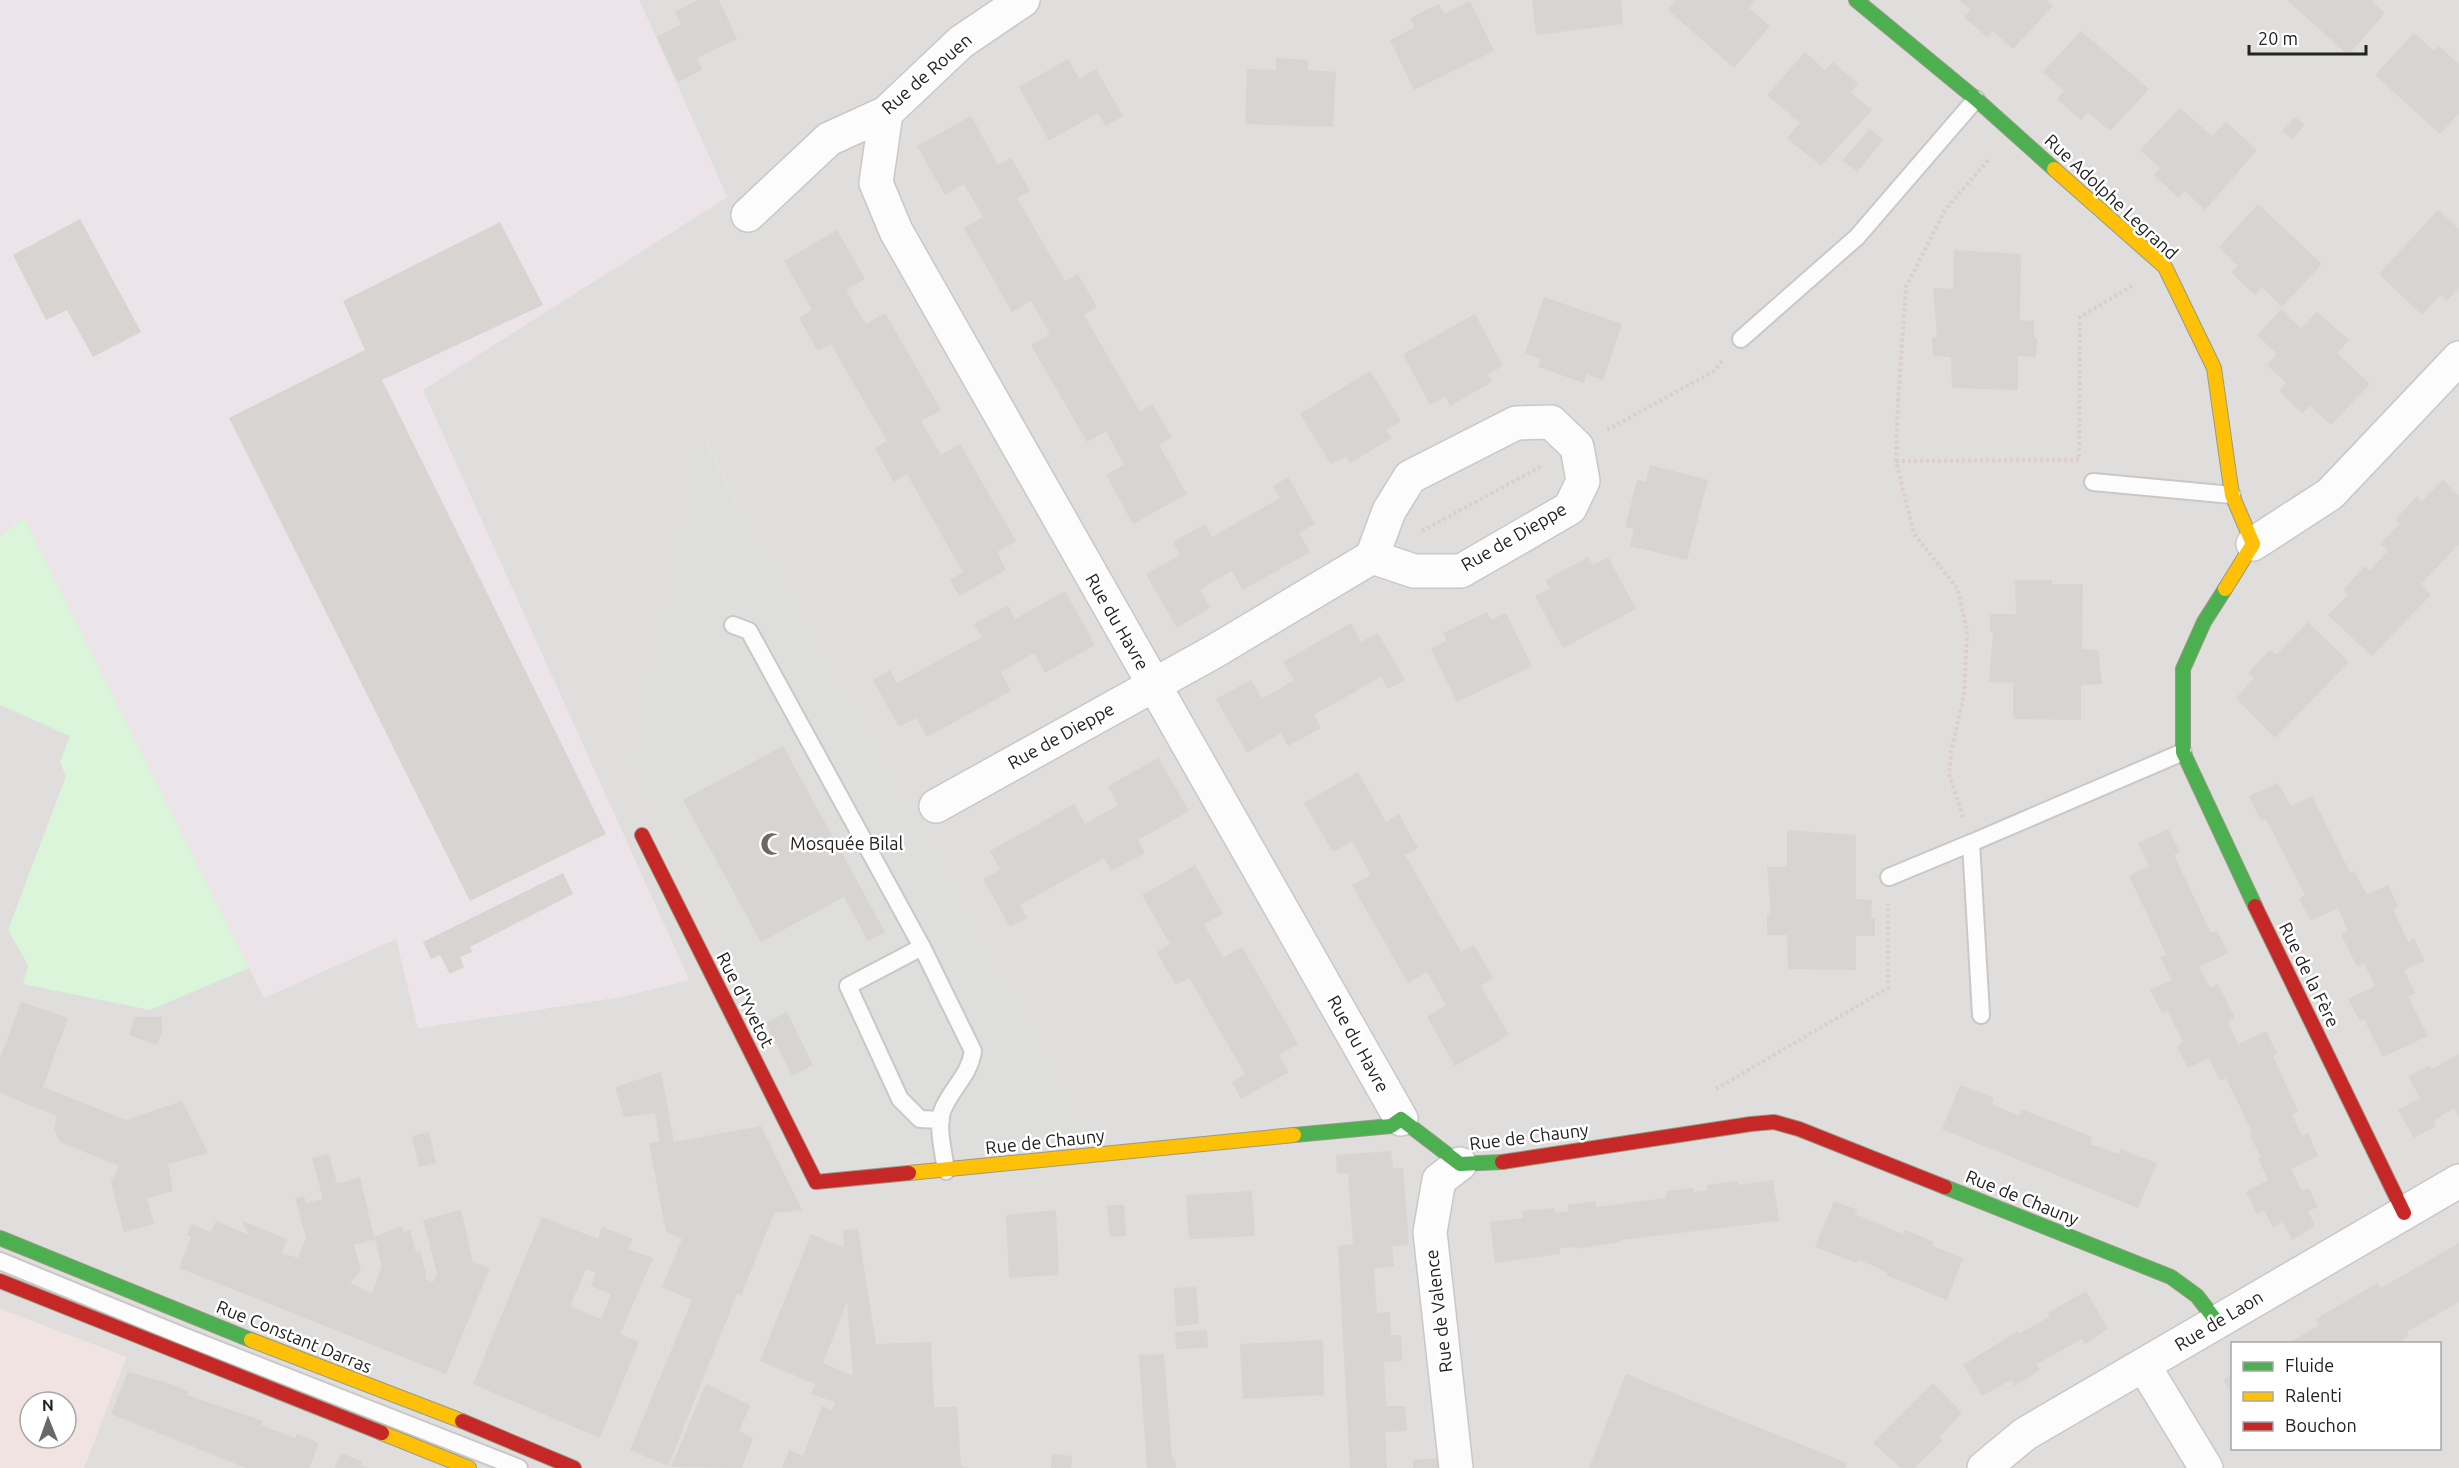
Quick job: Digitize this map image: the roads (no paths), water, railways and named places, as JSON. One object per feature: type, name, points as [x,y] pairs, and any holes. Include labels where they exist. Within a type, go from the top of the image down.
[{"type":"street","name":"Rue de Rouen","points":[[748,215],[829,139],[886,112],[961,42],[1023,0]]},
{"type":"street","name":"Rue Adolphe Legrand","points":[[1856,0],[1976,99],[2165,267],[2214,368],[2232,495],[2253,544]]},
{"type":"street","name":"Rue du Havre","points":[[886,112],[876,183],[896,231],[1401,1119]]},
{"type":"street","points":[[2183,753],[2183,669],[2204,622],[2253,544],[2330,494],[2459,358]]},
{"type":"street","name":"Rue de Dieppe","points":[[936,806],[1215,651],[1372,557],[1389,512],[1410,477],[1516,423],[1551,422],[1577,447],[1583,481],[1570,508],[1461,571],[1414,571],[1372,557]]},
{"type":"street","name":"Rue de la Fère","points":[[2183,753],[2216,826],[2404,1213]]},
{"type":"street","name":"Rue d'Yvetot","points":[[642,835],[816,1182]]},
{"type":"street","name":"Rue de Chauny","points":[[816,1182],[1391,1126],[1401,1119],[1460,1164],[1506,1162],[1698,1130],[1774,1122],[1799,1129],[2171,1277],[2197,1296],[2217,1322]]},
{"type":"street","name":"Rue de Valence","points":[[1456,1468],[1430,1232],[1439,1180],[1460,1164]]},
{"type":"street","name":"Rue de Laon","points":[[1984,1468],[2025,1434],[2459,1181]]},
{"type":"street","name":"Rue Constant Darras","points":[[0,1238],[329,1371],[490,1432],[574,1468]]},
{"type":"street","points":[[0,1281],[469,1468]]},
{"type":"street","points":[[2144,1366],[2206,1468]]},
{"type":"lane","points":[[1741,339],[1857,237],[1976,99]]},
{"type":"lane","points":[[2093,482],[2232,495]]},
{"type":"lane","points":[[733,625],[749,631],[922,947],[973,1051],[971,1064],[943,1109],[941,1120],[946,1171]]},
{"type":"lane","points":[[1888,877],[2183,753]]},
{"type":"lane","points":[[1971,843],[1982,1015]]},
{"type":"lane","points":[[922,947],[848,986],[900,1099],[920,1119],[941,1120]]},
{"type":"lane","points":[[0,1261],[183,1336],[519,1468]]},
{"type":"place","name":"Mosquée Bilal","points":[[772,844]]}]
